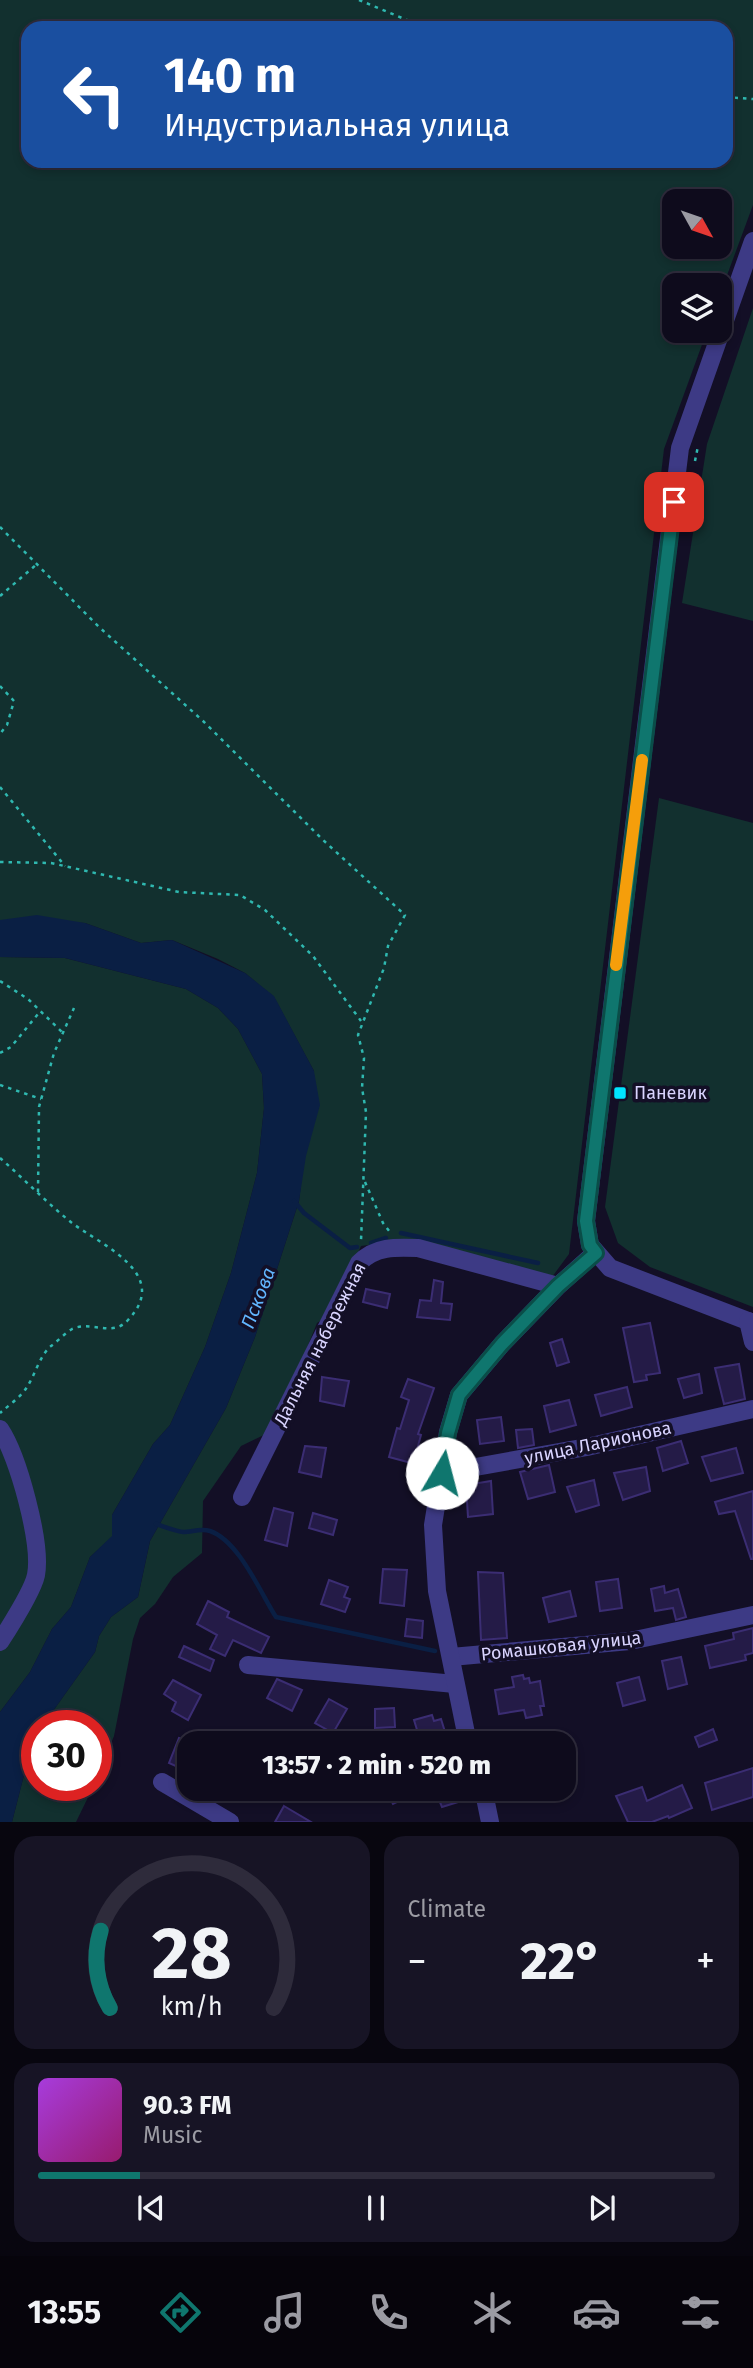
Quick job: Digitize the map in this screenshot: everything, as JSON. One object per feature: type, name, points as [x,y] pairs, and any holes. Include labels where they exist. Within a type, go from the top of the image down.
[{"type":"street","points":[[753,241],[680,448],[586,1221],[590,1245],[604,1263],[618,1272],[750,1322],[753,1342]]},
{"type":"street","name":"Дальняя набережная","points":[[242,1497],[359,1263],[377,1250],[418,1248],[558,1286]]},
{"type":"street","points":[[465,1731],[437,1591],[433,1525],[448,1433],[459,1395],[502,1344],[558,1286],[596,1253]]},
{"type":"street","name":"улица Ларионова","points":[[442,1473],[587,1447],[753,1409]]},
{"type":"street","points":[[0,1429],[8,1441],[24,1487],[32,1524],[36,1576],[0,1642]]},
{"type":"street","name":"Ромашковая улица","points":[[451,1657],[630,1641],[753,1615]]},
{"type":"street","points":[[248,1665],[455,1684]]},
{"type":"street","points":[[162,1782],[230,1822]]},
{"type":"street","points":[[486,1801],[490,1822]]},
{"type":"path","points":[[359,0],[409,21]]},
{"type":"path","points":[[733,98],[753,99]]},
{"type":"path","points":[[0,527],[138,664],[233,749],[323,840],[405,915],[388,946],[384,968],[368,1012],[361,1021],[358,1035],[364,1058],[364,1179],[359,1263]]},
{"type":"path","points":[[0,596],[37,564]]},
{"type":"path","points":[[0,686],[14,701],[7,725],[0,734]]},
{"type":"path","points":[[0,787],[65,866]]},
{"type":"path","points":[[0,862],[51,863],[179,892],[240,895],[265,910],[313,956],[361,1021]]},
{"type":"path","points":[[0,982],[28,999],[39,1013],[56,1024],[62,1032]]},
{"type":"path","points":[[38,1192],[41,1099],[62,1032],[74,1008]]},
{"type":"path","points":[[0,1053],[11,1047],[39,1013]]},
{"type":"path","points":[[0,1085],[41,1099]]},
{"type":"path","points":[[0,1158],[72,1223],[127,1259],[141,1284],[141,1301],[128,1320],[118,1328],[107,1330],[89,1326],[72,1329],[47,1349],[25,1390],[0,1413]]},
{"type":"path","points":[[364,1179],[383,1223],[402,1247]]},
{"type":"green space","points":[[0,0],[753,0],[753,205],[728,273],[662,273],[662,343],[703,343],[664,449],[569,1254],[552,1277],[384,1243],[361,1246],[331,1314],[317,1323],[266,1434],[241,1446],[203,1501],[202,1553],[173,1577],[155,1604],[140,1618],[133,1639],[112,1741],[112,1710],[54,1710],[95,1652],[99,1636],[111,1617],[138,1597],[150,1541],[226,1408],[255,1337],[299,1201],[314,1071],[274,997],[245,973],[172,940],[141,943],[85,923],[0,920]]},
{"type":"green space","points":[[753,308],[753,621],[682,603],[707,444]]},
{"type":"green space","points":[[659,798],[753,823],[753,1307],[650,1267],[618,1243],[605,1207]]},
{"type":"green space","points":[[0,957],[65,958],[186,989],[218,1008],[238,1029],[262,1074],[264,1108],[257,1173],[231,1273],[205,1347],[170,1425],[153,1444],[112,1515],[113,1536],[90,1557],[71,1607],[52,1629],[30,1672],[0,1712]]},
{"type":"green space","points":[[21,1787],[21,1801],[86,1801],[76,1822],[12,1822]]},
{"type":"water","name":"Пскова","points":[[37,915],[85,923],[141,943],[172,940],[245,973],[274,996],[314,1071],[320,1105],[306,1156],[299,1201],[255,1337],[226,1408],[150,1541],[138,1597],[111,1617],[99,1636],[95,1652],[54,1710],[21,1710],[21,1787],[12,1822],[0,1822],[0,1712],[30,1672],[52,1629],[71,1607],[90,1557],[112,1536],[112,1515],[153,1444],[170,1425],[205,1347],[231,1273],[257,1173],[264,1108],[262,1074],[238,1029],[218,1008],[186,989],[65,958],[0,957],[0,920]]},
{"type":"building","points":[[434,1280],[443,1282],[441,1303],[452,1304],[450,1320],[417,1317],[420,1300],[431,1301]]},
{"type":"building","points":[[366,1289],[390,1294],[387,1308],[363,1302]]},
{"type":"building","points":[[650,1323],[660,1373],[646,1375],[647,1380],[634,1382],[623,1328]]},
{"type":"building","points":[[562,1339],[569,1362],[557,1366],[550,1343]]},
{"type":"building","points":[[739,1364],[745,1399],[724,1404],[715,1368]]},
{"type":"building","points":[[699,1374],[702,1393],[684,1398],[678,1379]]},
{"type":"building","points":[[322,1377],[349,1381],[344,1406],[320,1401]]},
{"type":"building","points":[[408,1379],[434,1388],[418,1434],[421,1435],[418,1446],[422,1447],[415,1464],[389,1457],[409,1400],[401,1397]]},
{"type":"building","points":[[627,1387],[632,1407],[601,1416],[595,1395]]},
{"type":"building","points":[[569,1400],[576,1425],[550,1432],[544,1406]]},
{"type":"building","points":[[501,1417],[504,1441],[480,1444],[477,1420]]},
{"type":"building","points":[[532,1429],[534,1445],[518,1448],[516,1430]]},
{"type":"building","points":[[681,1441],[688,1463],[663,1471],[657,1448]]},
{"type":"building","points":[[305,1446],[326,1448],[321,1477],[299,1472]]},
{"type":"building","points":[[736,1448],[743,1473],[711,1481],[702,1457]]},
{"type":"building","points":[[549,1465],[555,1492],[528,1499],[520,1472]]},
{"type":"building","points":[[646,1467],[650,1491],[623,1500],[614,1473]]},
{"type":"building","points":[[594,1480],[599,1505],[576,1512],[567,1487]]},
{"type":"building","points":[[491,1481],[493,1514],[468,1517],[466,1485]]},
{"type":"building","points":[[753,1491],[751,1559],[735,1511],[719,1514],[715,1502]]},
{"type":"building","points":[[274,1508],[293,1513],[287,1546],[265,1540]]},
{"type":"building","points":[[313,1513],[337,1520],[333,1535],[309,1528]]},
{"type":"building","points":[[383,1569],[407,1570],[404,1606],[380,1603]]},
{"type":"building","points":[[478,1572],[503,1573],[507,1638],[481,1640]]},
{"type":"building","points":[[618,1579],[622,1608],[600,1611],[596,1582]]},
{"type":"building","points":[[329,1580],[348,1587],[344,1597],[350,1599],[345,1612],[321,1604]]},
{"type":"building","points":[[664,1586],[665,1593],[678,1589],[686,1617],[676,1620],[673,1608],[655,1611],[651,1589]]},
{"type":"building","points":[[570,1591],[576,1616],[549,1622],[543,1598]]},
{"type":"building","points":[[208,1601],[229,1612],[227,1617],[269,1637],[261,1653],[233,1640],[225,1656],[210,1649],[217,1635],[197,1624]]},
{"type":"building","points":[[407,1619],[423,1621],[422,1638],[405,1636]]},
{"type":"building","points":[[753,1628],[753,1653],[745,1655],[746,1660],[710,1668],[705,1646],[734,1639],[733,1633]]},
{"type":"building","points":[[184,1646],[214,1660],[210,1671],[179,1657]]},
{"type":"building","points":[[681,1657],[687,1684],[668,1689],[662,1661]]},
{"type":"building","points":[[523,1675],[524,1679],[529,1678],[530,1683],[540,1681],[544,1706],[540,1706],[542,1715],[526,1718],[524,1710],[499,1714],[495,1690],[514,1687],[512,1677]]},
{"type":"building","points":[[639,1677],[645,1700],[623,1706],[617,1683]]},
{"type":"building","points":[[277,1679],[302,1690],[292,1711],[267,1698]]},
{"type":"building","points":[[173,1680],[201,1695],[188,1720],[172,1711],[176,1702],[164,1694]]},
{"type":"building","points":[[329,1699],[347,1709],[334,1731],[315,1723]]},
{"type":"building","points":[[394,1708],[395,1727],[375,1728],[375,1709]]},
{"type":"building","points":[[432,1715],[434,1721],[441,1719],[445,1731],[417,1731],[414,1720]]},
{"type":"building","points":[[713,1729],[717,1740],[699,1747],[695,1737]]},
{"type":"building","points":[[177,1743],[177,1767],[169,1763]]},
{"type":"building","points":[[753,1768],[753,1797],[712,1810],[705,1783]]},
{"type":"building","points":[[682,1785],[692,1808],[652,1822],[628,1822],[616,1796],[642,1787],[647,1801]]},
{"type":"building","points":[[439,1801],[458,1801],[458,1802],[442,1807]]},
{"type":"building","points":[[284,1806],[311,1822],[275,1822]]},
{"type":"waterway","points":[[294,1201],[304,1213],[350,1248],[357,1247]]},
{"type":"waterway","points":[[401,1233],[538,1263]]},
{"type":"waterway","points":[[371,1243],[386,1238]]},
{"type":"waterway","points":[[156,1524],[183,1532],[207,1530],[221,1537],[239,1556],[276,1617],[435,1651]]},
{"type":"slow traffic","points":[[616,965],[642,760]]},
{"type":"place","name":"Паневик","points":[[620,1093]]},
{"type":"route","points":[[442,1473],[448,1433],[459,1395],[502,1344],[558,1286],[596,1253],[590,1245],[586,1221],[674,502]]}]
